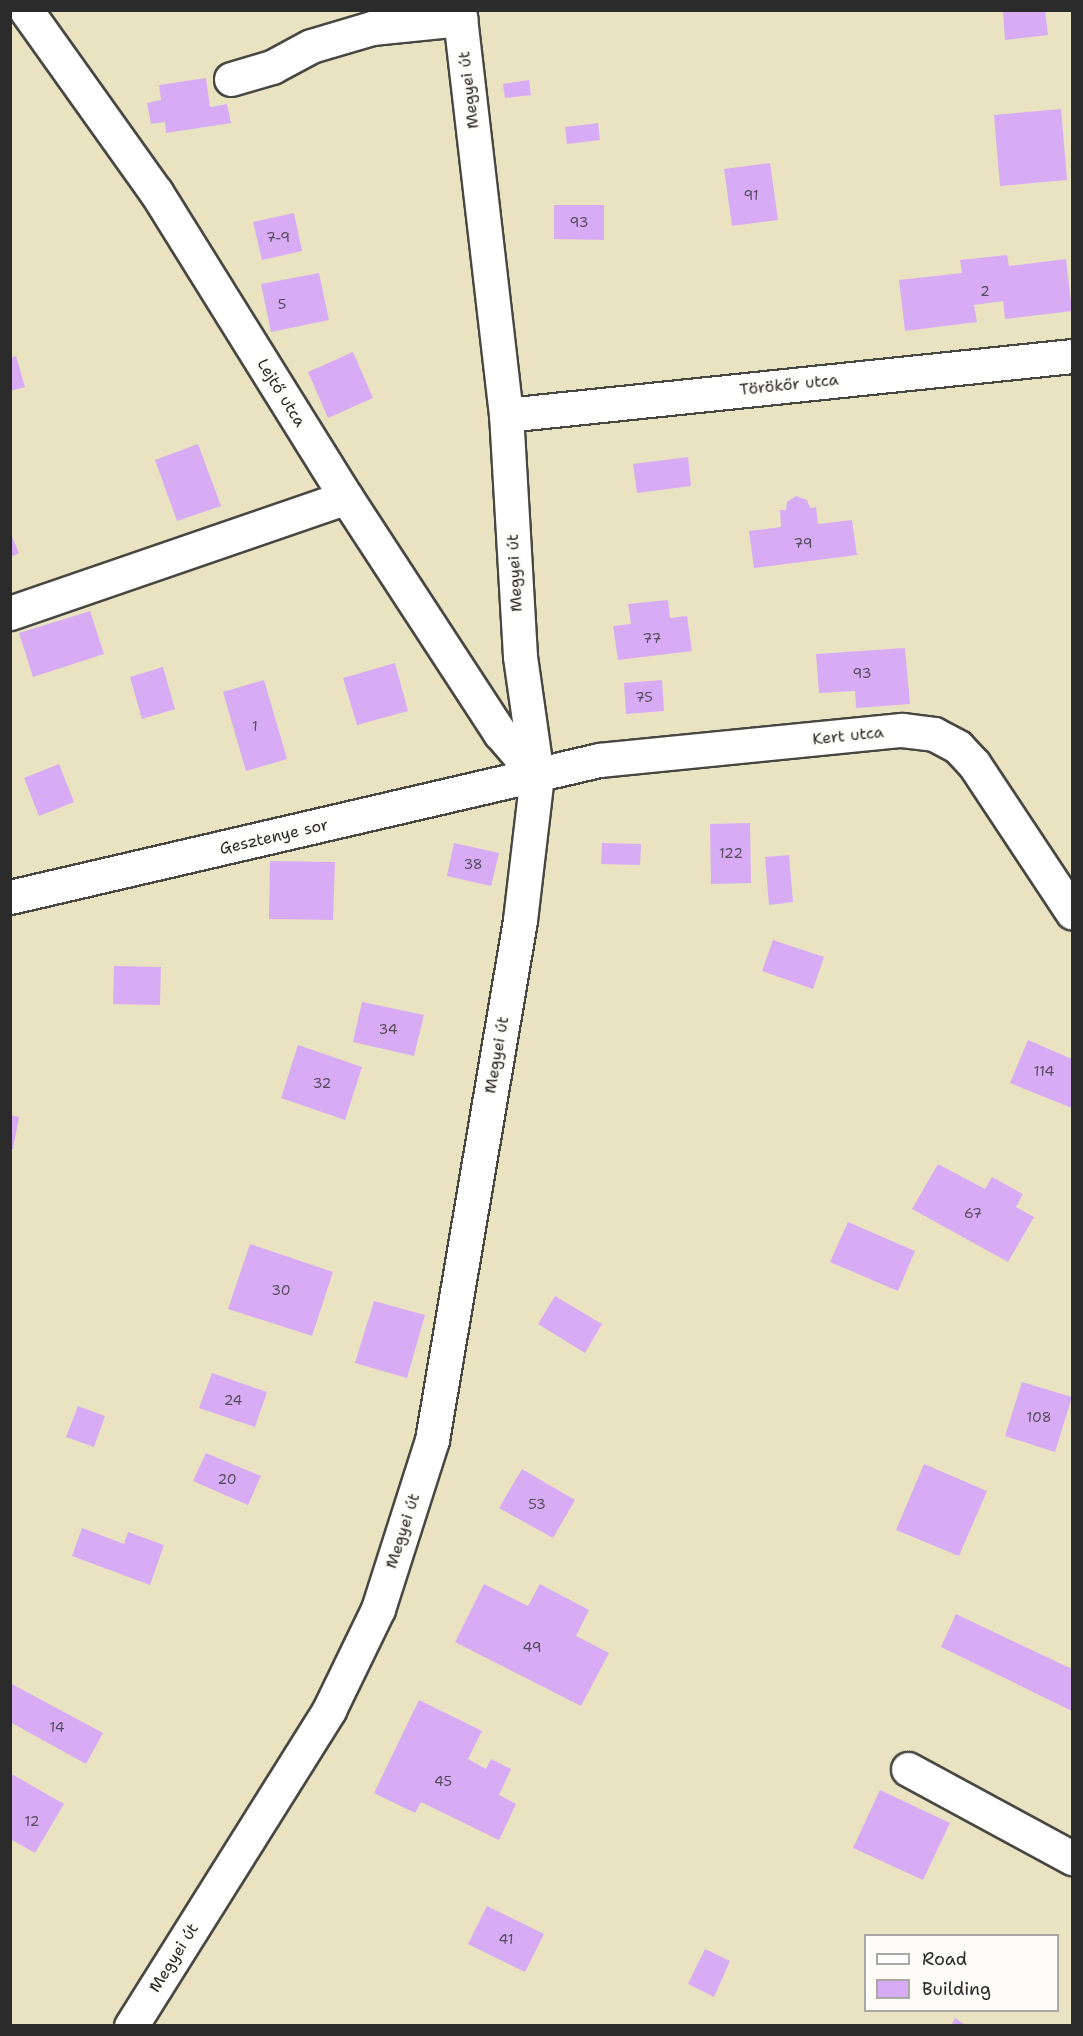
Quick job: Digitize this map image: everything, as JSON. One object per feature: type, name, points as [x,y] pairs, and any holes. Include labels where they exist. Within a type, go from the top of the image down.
[{"type":"street","name":"Lejtő utca","points":[[26,10],[156,192],[346,497],[500,733],[537,776]]},
{"type":"street","points":[[231,79],[272,67],[311,46],[372,28],[460,15]]},
{"type":"street","name":"Megyei út","points":[[131,2025],[329,1710],[378,1609],[432,1440],[520,920],[537,776],[520,656],[506,415],[460,15]]},
{"type":"street","name":"Törökőr utca","points":[[506,415],[1072,356]]},
{"type":"street","points":[[10,613],[346,497]]},
{"type":"street","name":"Kert utca","points":[[537,776],[599,760],[902,730],[934,734],[958,747],[974,765],[1072,912]]},
{"type":"street","name":"Gesztenye sor","points":[[10,897],[537,776]]},
{"type":"street","points":[[908,1769],[1072,1858]]},
{"type":"building","points":[[1003,10],[1045,10],[1048,35],[1005,40]]},
{"type":"building","points":[[206,78],[210,107],[227,104],[231,123],[166,133],[165,122],[151,124],[147,103],[161,100],[159,85]]},
{"type":"building","points":[[529,80],[531,95],[505,98],[503,84]]},
{"type":"building","points":[[1061,109],[1067,180],[1000,186],[994,115]]},
{"type":"building","points":[[598,123],[600,140],[567,144],[565,127]]},
{"type":"building","points":[[770,163],[778,220],[732,226],[724,169]]},
{"type":"building","points":[[554,205],[604,205],[604,240],[554,239]]},
{"type":"building","points":[[294,213],[302,251],[262,260],[253,222]]},
{"type":"building","points":[[1007,255],[1009,266],[1066,259],[1072,311],[1005,319],[1003,301],[974,305],[977,322],[905,331],[899,280],[962,273],[960,260]]},
{"type":"building","points":[[319,273],[329,320],[271,332],[261,284]]},
{"type":"building","points":[[353,352],[373,398],[328,418],[308,372]]},
{"type":"building","points":[[16,356],[25,387],[10,391],[10,358]]},
{"type":"building","points":[[198,444],[221,506],[177,521],[155,460]]},
{"type":"building","points":[[688,457],[691,486],[637,493],[633,464]]},
{"type":"building","points":[[796,496],[807,500],[810,508],[816,507],[818,524],[852,520],[857,555],[754,568],[749,531],[781,527],[780,510],[786,510],[787,502]]},
{"type":"building","points":[[10,532],[19,553],[10,557]]},
{"type":"building","points":[[668,600],[670,618],[687,616],[692,651],[618,660],[613,626],[631,624],[628,604]]},
{"type":"building","points":[[90,611],[104,654],[33,677],[19,633]]},
{"type":"building","points":[[905,648],[910,704],[856,708],[855,691],[819,693],[816,654]]},
{"type":"building","points":[[395,663],[408,711],[357,725],[343,678]]},
{"type":"building","points":[[163,667],[175,709],[142,719],[130,677]]},
{"type":"building","points":[[264,680],[287,759],[246,771],[223,692]]},
{"type":"building","points":[[662,680],[664,711],[626,714],[624,683]]},
{"type":"building","points":[[59,764],[74,802],[39,816],[24,778]]},
{"type":"building","points":[[750,823],[751,883],[711,884],[710,824]]},
{"type":"building","points":[[454,843],[499,853],[491,886],[447,876]]},
{"type":"building","points":[[602,843],[641,844],[640,865],[601,864]]},
{"type":"building","points":[[789,855],[793,902],[769,905],[765,857]]},
{"type":"building","points":[[270,861],[335,862],[333,920],[269,919]]},
{"type":"building","points":[[773,940],[824,957],[813,989],[762,971]]},
{"type":"building","points":[[114,966],[161,967],[160,1005],[113,1004]]},
{"type":"building","points":[[362,1002],[424,1015],[414,1056],[353,1042]]},
{"type":"building","points":[[1028,1040],[1072,1059],[1072,1108],[1010,1083]]},
{"type":"building","points":[[298,1045],[362,1067],[345,1120],[281,1098]]},
{"type":"building","points":[[10,1115],[19,1117],[13,1149],[10,1149]]},
{"type":"building","points":[[938,1164],[985,1189],[992,1177],[1023,1194],[1016,1207],[1034,1217],[1008,1262],[912,1209]]},
{"type":"building","points":[[848,1222],[915,1251],[898,1291],[830,1262]]},
{"type":"building","points":[[250,1244],[333,1272],[312,1336],[228,1309]]},
{"type":"building","points":[[555,1296],[602,1324],[585,1353],[538,1324]]},
{"type":"building","points":[[374,1301],[425,1315],[407,1378],[355,1363]]},
{"type":"building","points":[[212,1373],[267,1392],[255,1427],[199,1408]]},
{"type":"building","points":[[1022,1382],[1072,1397],[1055,1452],[1005,1436]]},
{"type":"building","points":[[78,1406],[105,1416],[94,1447],[66,1437]]},
{"type":"building","points":[[206,1453],[261,1476],[248,1505],[193,1481]]},
{"type":"building","points":[[924,1464],[987,1491],[959,1556],[896,1530]]},
{"type":"building","points":[[522,1469],[575,1500],[553,1538],[499,1508]]},
{"type":"building","points":[[82,1528],[124,1544],[128,1532],[164,1545],[150,1585],[72,1556]]},
{"type":"building","points":[[484,1584],[528,1606],[540,1584],[589,1610],[576,1636],[609,1653],[581,1706],[455,1642]]},
{"type":"building","points":[[956,1614],[1072,1669],[1072,1711],[941,1647]]},
{"type":"building","points":[[10,1683],[103,1733],[86,1764],[10,1722]]},
{"type":"building","points":[[419,1700],[482,1731],[468,1759],[486,1769],[491,1759],[511,1769],[499,1795],[516,1804],[499,1840],[421,1802],[415,1813],[374,1793]]},
{"type":"building","points":[[10,1773],[64,1804],[35,1853],[10,1839]]},
{"type":"building","points":[[880,1790],[950,1823],[923,1880],[853,1848]]},
{"type":"building","points":[[487,1906],[544,1934],[525,1972],[468,1944]]},
{"type":"building","points":[[705,1949],[730,1961],[714,1997],[688,1984]]},
{"type":"building","points":[[955,2018],[967,2026],[951,2026]]}]
